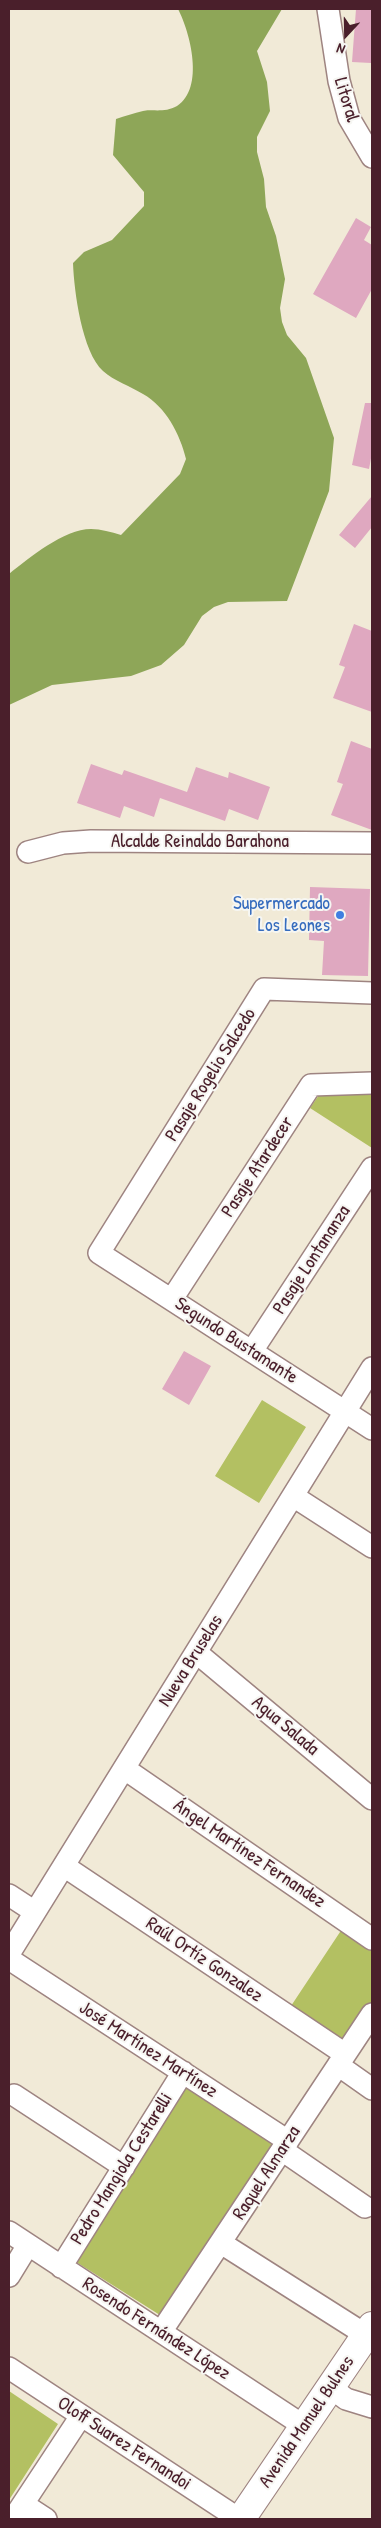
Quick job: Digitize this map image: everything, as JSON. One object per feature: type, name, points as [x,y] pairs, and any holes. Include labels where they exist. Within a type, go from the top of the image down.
[{"type":"street","name":"Litoral","points":[[328,9],[339,80],[349,118],[372,157]]},
{"type":"street","name":"Alcalde Reinaldo Barahona","points":[[28,852],[46,846],[84,841],[372,843]]},
{"type":"street","name":"Pasaje Rogelio Salcedo","points":[[99,1253],[264,990],[372,994]]},
{"type":"street","name":"Pasaje Atardecer","points":[[172,1300],[311,1085],[372,1083]]},
{"type":"street","name":"Pasaje Lontananza","points":[[252,1351],[372,1168]]},
{"type":"street","name":"Segundo Bustamante","points":[[99,1253],[372,1429]]},
{"type":"street","name":"Nueva Bruselas","points":[[9,1954],[372,1368]]},
{"type":"street","points":[[293,1496],[372,1548]]},
{"type":"street","name":"Agua Salada","points":[[197,1653],[372,1800]]},
{"type":"street","name":"Ángel Martínez Fernandez","points":[[125,1769],[372,1939]]},
{"type":"street","name":"Raúl Ortíz Gonzalez","points":[[64,1866],[342,2060],[372,2089]]},
{"type":"street","points":[[9,1895],[35,1912]]},
{"type":"street","name":"José Martínez Martínez","points":[[9,1959],[183,2072],[365,2207]]},
{"type":"street","name":"Raquel Almarza","points":[[161,2332],[372,2014]]},
{"type":"street","name":"Pedro Mangiola Cestarelli","points":[[61,2266],[183,2072]]},
{"type":"street","points":[[14,2095],[124,2168]]},
{"type":"street","name":"Rosendo Fernández López","points":[[9,2232],[304,2426]]},
{"type":"street","points":[[221,2242],[369,2330]]},
{"type":"street","points":[[9,2276],[28,2245]]},
{"type":"street","name":"Avenida Manuel Bulnes","points":[[240,2519],[369,2330]]},
{"type":"street","name":"Oloff Suarez Fernandoi","points":[[9,2368],[240,2519]]},
{"type":"street","points":[[330,2387],[346,2398],[372,2407]]},
{"type":"street","points":[[46,2519],[18,2512],[81,2416]]},
{"type":"green space","points":[[178,9],[282,9],[257,51],[267,82],[270,111],[257,137],[257,152],[264,179],[266,207],[276,236],[285,279],[280,308],[282,322],[287,335],[306,358],[334,438],[329,491],[287,601],[228,602],[214,607],[202,616],[184,645],[161,665],[131,676],[52,685],[9,705],[9,574],[26,560],[58,539],[81,530],[102,530],[121,535],[180,474],[186,459],[176,431],[159,406],[143,394],[107,375],[96,362],[80,320],[73,263],[84,252],[112,240],[144,206],[144,192],[113,155],[116,119],[143,111],[173,108],[186,98],[191,86],[193,73],[192,59],[187,31]]},
{"type":"green space","points":[[321,1092],[372,1093],[372,1148],[310,1108]]},
{"type":"green space","points":[[262,1400],[306,1427],[259,1503],[215,1476]]},
{"type":"green space","points":[[344,1926],[372,1947],[372,2004],[344,2047],[289,2009]]},
{"type":"green space","points":[[187,2083],[276,2144],[163,2317],[73,2260]]},
{"type":"green space","points":[[9,2391],[58,2424],[9,2500]]},
{"type":"building","points":[[356,9],[372,9],[371,63],[352,62]]},
{"type":"building","points":[[356,218],[371,227],[364,240],[372,245],[372,289],[356,318],[313,294]]},
{"type":"building","points":[[365,403],[372,403],[372,453],[369,469],[352,465]]},
{"type":"building","points":[[372,496],[372,527],[355,548],[339,535]]},
{"type":"building","points":[[354,624],[372,631],[372,712],[333,698],[345,667],[339,665]]},
{"type":"building","points":[[351,741],[372,749],[372,830],[331,815],[343,784],[337,782]]},
{"type":"building","points":[[91,764],[122,775],[124,770],[187,792],[196,767],[228,778],[229,772],[270,787],[258,820],[229,809],[225,821],[160,798],[154,817],[124,806],[120,818],[77,803]]},
{"type":"building","name":"Supermercado Los Leones","points":[[310,887],[370,889],[368,976],[322,975],[324,941],[309,940]]},
{"type":"building","points":[[184,1351],[211,1366],[189,1405],[162,1389]]},
{"type":"place","name":"Supermercado Los Leones","points":[[340,915]]}]
